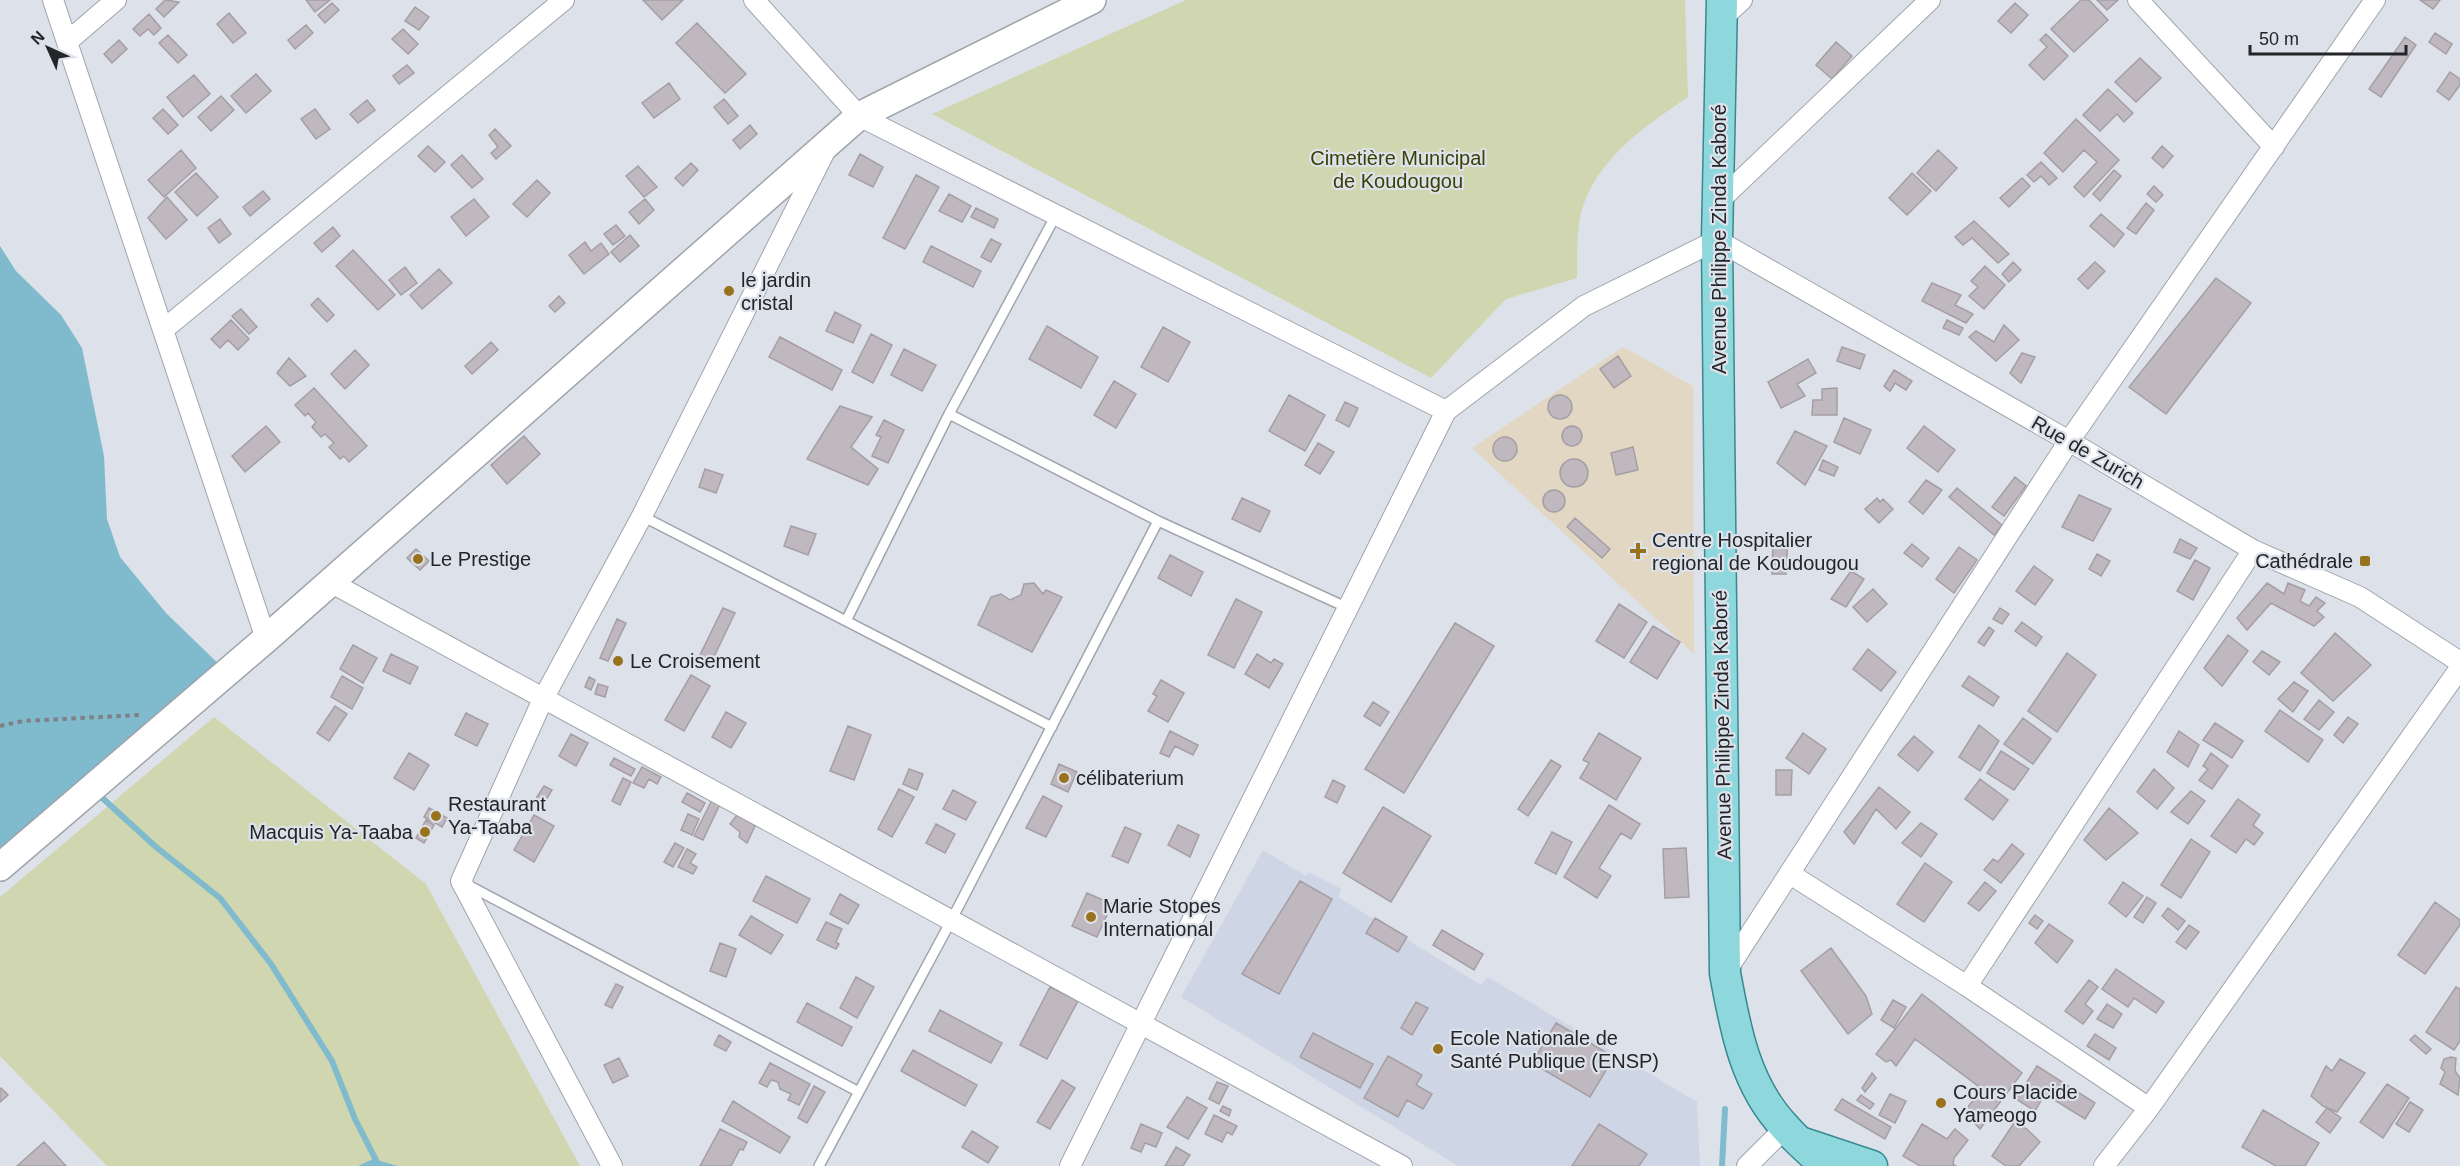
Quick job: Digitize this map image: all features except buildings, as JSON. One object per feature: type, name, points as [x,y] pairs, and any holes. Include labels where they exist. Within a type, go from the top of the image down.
[{"type":"main road","name":"Avenue Philippe Zinda Kaboré","points":[[1728,6],[1717,240],[1725,973],[1744,1060],[1759,1091],[1793,1135],[1825,1166]]},
{"type":"main road","points":[[1793,1135],[1872,1166]]},
{"type":"street","points":[[53,0],[266,639]]},
{"type":"street","points":[[67,42],[116,0]]},
{"type":"street","points":[[163,330],[564,0]]},
{"type":"street","points":[[754,0],[859,116],[1446,411]]},
{"type":"street","points":[[0,867],[266,639],[859,116],[1092,0]]},
{"type":"street","points":[[1718,202],[1930,0]]},
{"type":"street","points":[[2138,0],[2274,147]]},
{"type":"street","points":[[1725,973],[2069,441],[2375,0]]},
{"type":"street","points":[[612,1166],[461,881],[543,699],[642,516],[831,140]]},
{"type":"street","points":[[1070,1166],[1446,411],[1584,306],[1717,240]]},
{"type":"street","name":"Rue de Zurich","points":[[1717,240],[2069,441],[2253,550],[2360,597],[2460,662]]},
{"type":"street","points":[[1967,986],[2253,550]]},
{"type":"street","points":[[330,582],[1402,1166]]},
{"type":"street","points":[[2104,1166],[2149,1108],[2460,668]]},
{"type":"street","points":[[1790,874],[1967,986],[2149,1108]]},
{"type":"street","points":[[1747,1166],[1793,1135]]},
{"type":"lane","points":[[846,621],[950,414],[1056,215]]},
{"type":"lane","points":[[950,414],[1158,521],[1348,608]]},
{"type":"lane","points":[[642,516],[1052,727]]},
{"type":"lane","points":[[819,1166],[951,921],[1158,521]]},
{"type":"lane","points":[[461,881],[859,1092]]},
{"type":"path","points":[[0,726],[23,721],[180,713]]},
{"type":"shaded area","name":"Centre Hospitalier regional de Koudougou","points":[[1623,347],[1693,386],[1694,654],[1472,448]]},
{"type":"shaded area","name":"Ecole Nationale de Santé Publique (ENSP)","points":[[1263,850],[1306,876],[1309,872],[1341,889],[1338,897],[1481,985],[1488,977],[1697,1102],[1700,1166],[1458,1166],[1181,997]]},
{"type":"green space","name":"Cimetière Municipal de Koudougou","points":[[1186,0],[1685,0],[1688,97],[1639,132],[1610,161],[1598,177],[1588,194],[1579,221],[1577,278],[1506,299],[1431,378],[932,114]]},
{"type":"green space","points":[[214,717],[426,884],[580,1166],[107,1166],[0,1056],[0,897]]},
{"type":"water","points":[[0,246],[16,271],[61,315],[82,348],[104,456],[107,519],[120,557],[166,613],[227,672],[0,867]]},
{"type":"water","points":[[373,1159],[398,1166],[358,1166]]},
{"type":"waterway","points":[[99,795],[156,847],[220,898],[271,964],[332,1061],[355,1119],[379,1166]]},
{"type":"waterway","points":[[1722,1166],[1725,1109]]},
{"type":"place","name":"le jardin cristal","points":[[729,291]]},
{"type":"place","name":"Centre Hospitalier regional de Koudougou","points":[[1638,551]]},
{"type":"place","name":"Le Prestige","points":[[418,559]]},
{"type":"place","name":"Cathédrale","points":[[2365,561]]},
{"type":"place","name":"Le Croisement","points":[[618,661]]},
{"type":"place","name":"célibaterium","points":[[1064,778]]},
{"type":"place","name":"Restaurant Ya-Taaba","points":[[436,816]]},
{"type":"place","name":"Macquis Ya-Taaba","points":[[425,832]]},
{"type":"place","name":"Marie Stopes International","points":[[1091,917]]},
{"type":"place","name":"Ecole Nationale de Santé Publique (ENSP)","points":[[1438,1049]]},
{"type":"place","name":"Cours Placide Yameogo","points":[[1941,1103]]}]
